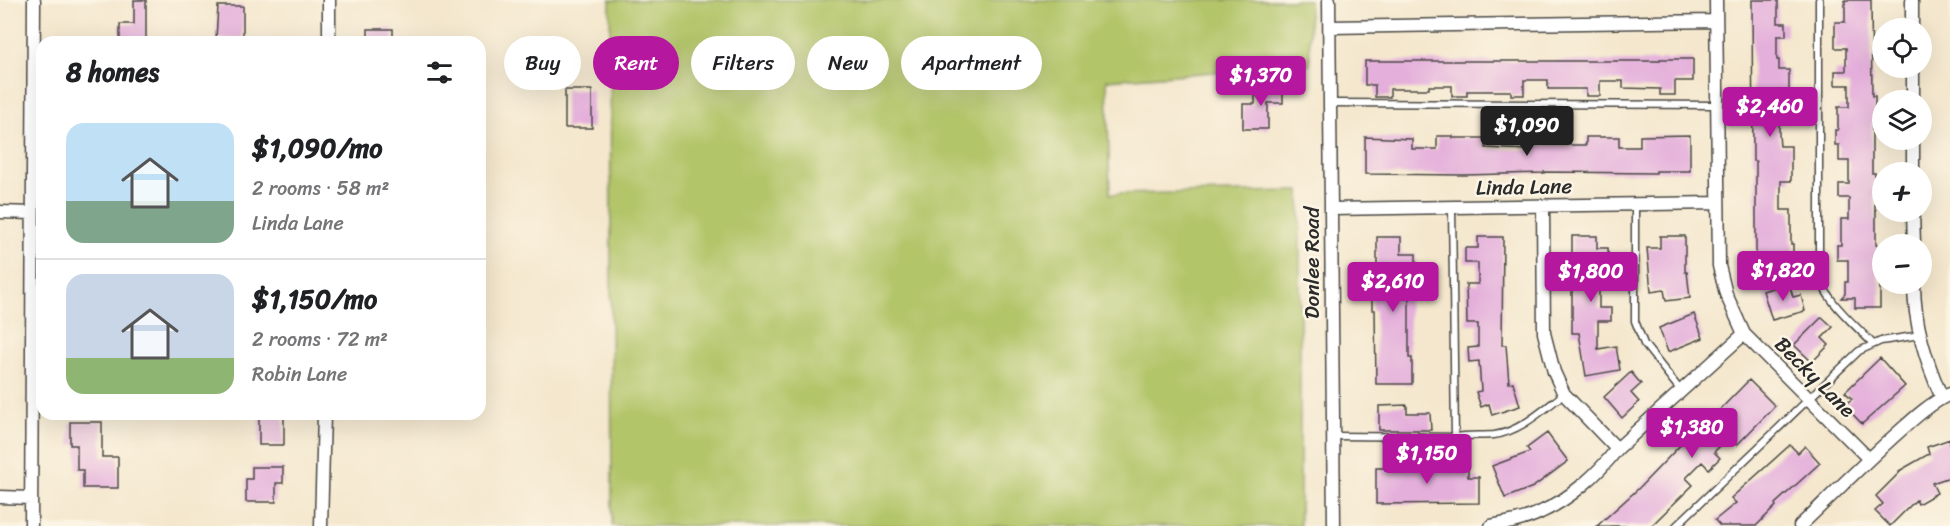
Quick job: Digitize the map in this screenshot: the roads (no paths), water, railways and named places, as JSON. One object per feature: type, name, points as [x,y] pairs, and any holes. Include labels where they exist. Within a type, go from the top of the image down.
[{"type":"street","points":[[30,526],[34,0]]},
{"type":"street","points":[[328,36],[329,0]]},
{"type":"street","name":"Donlee Road","points":[[1329,0],[1334,526]]},
{"type":"street","name":"Becky Lane","points":[[1716,0],[1718,203],[1721,276],[1728,301],[1744,334],[1869,459]]},
{"type":"street","points":[[1912,0],[1912,18]]},
{"type":"street","points":[[1330,27],[1716,21]]},
{"type":"street","name":"Linda Lane","points":[[1331,209],[1718,203]]},
{"type":"street","points":[[1543,206],[1544,333],[1554,372],[1564,394],[1617,449]]},
{"type":"street","points":[[0,212],[32,213]]},
{"type":"street","points":[[1800,526],[1911,421],[1948,395],[1932,376],[1920,335],[1915,294]]},
{"type":"street","points":[[1491,526],[1541,512],[1564,498],[1603,467],[1617,449],[1744,334]]},
{"type":"street","points":[[321,526],[324,420]]},
{"type":"street","points":[[0,498],[31,498]]},
{"type":"lane","points":[[1818,0],[1819,275],[1821,284],[1833,302],[1873,344]]},
{"type":"lane","points":[[1330,103],[1717,105]]},
{"type":"lane","points":[[1635,204],[1635,321],[1644,344],[1681,391]]},
{"type":"lane","points":[[1452,207],[1455,437]]},
{"type":"lane","points":[[1676,526],[1859,351],[1873,344],[1920,335]]},
{"type":"lane","points":[[1333,436],[1494,435],[1515,428],[1564,394]]}]
